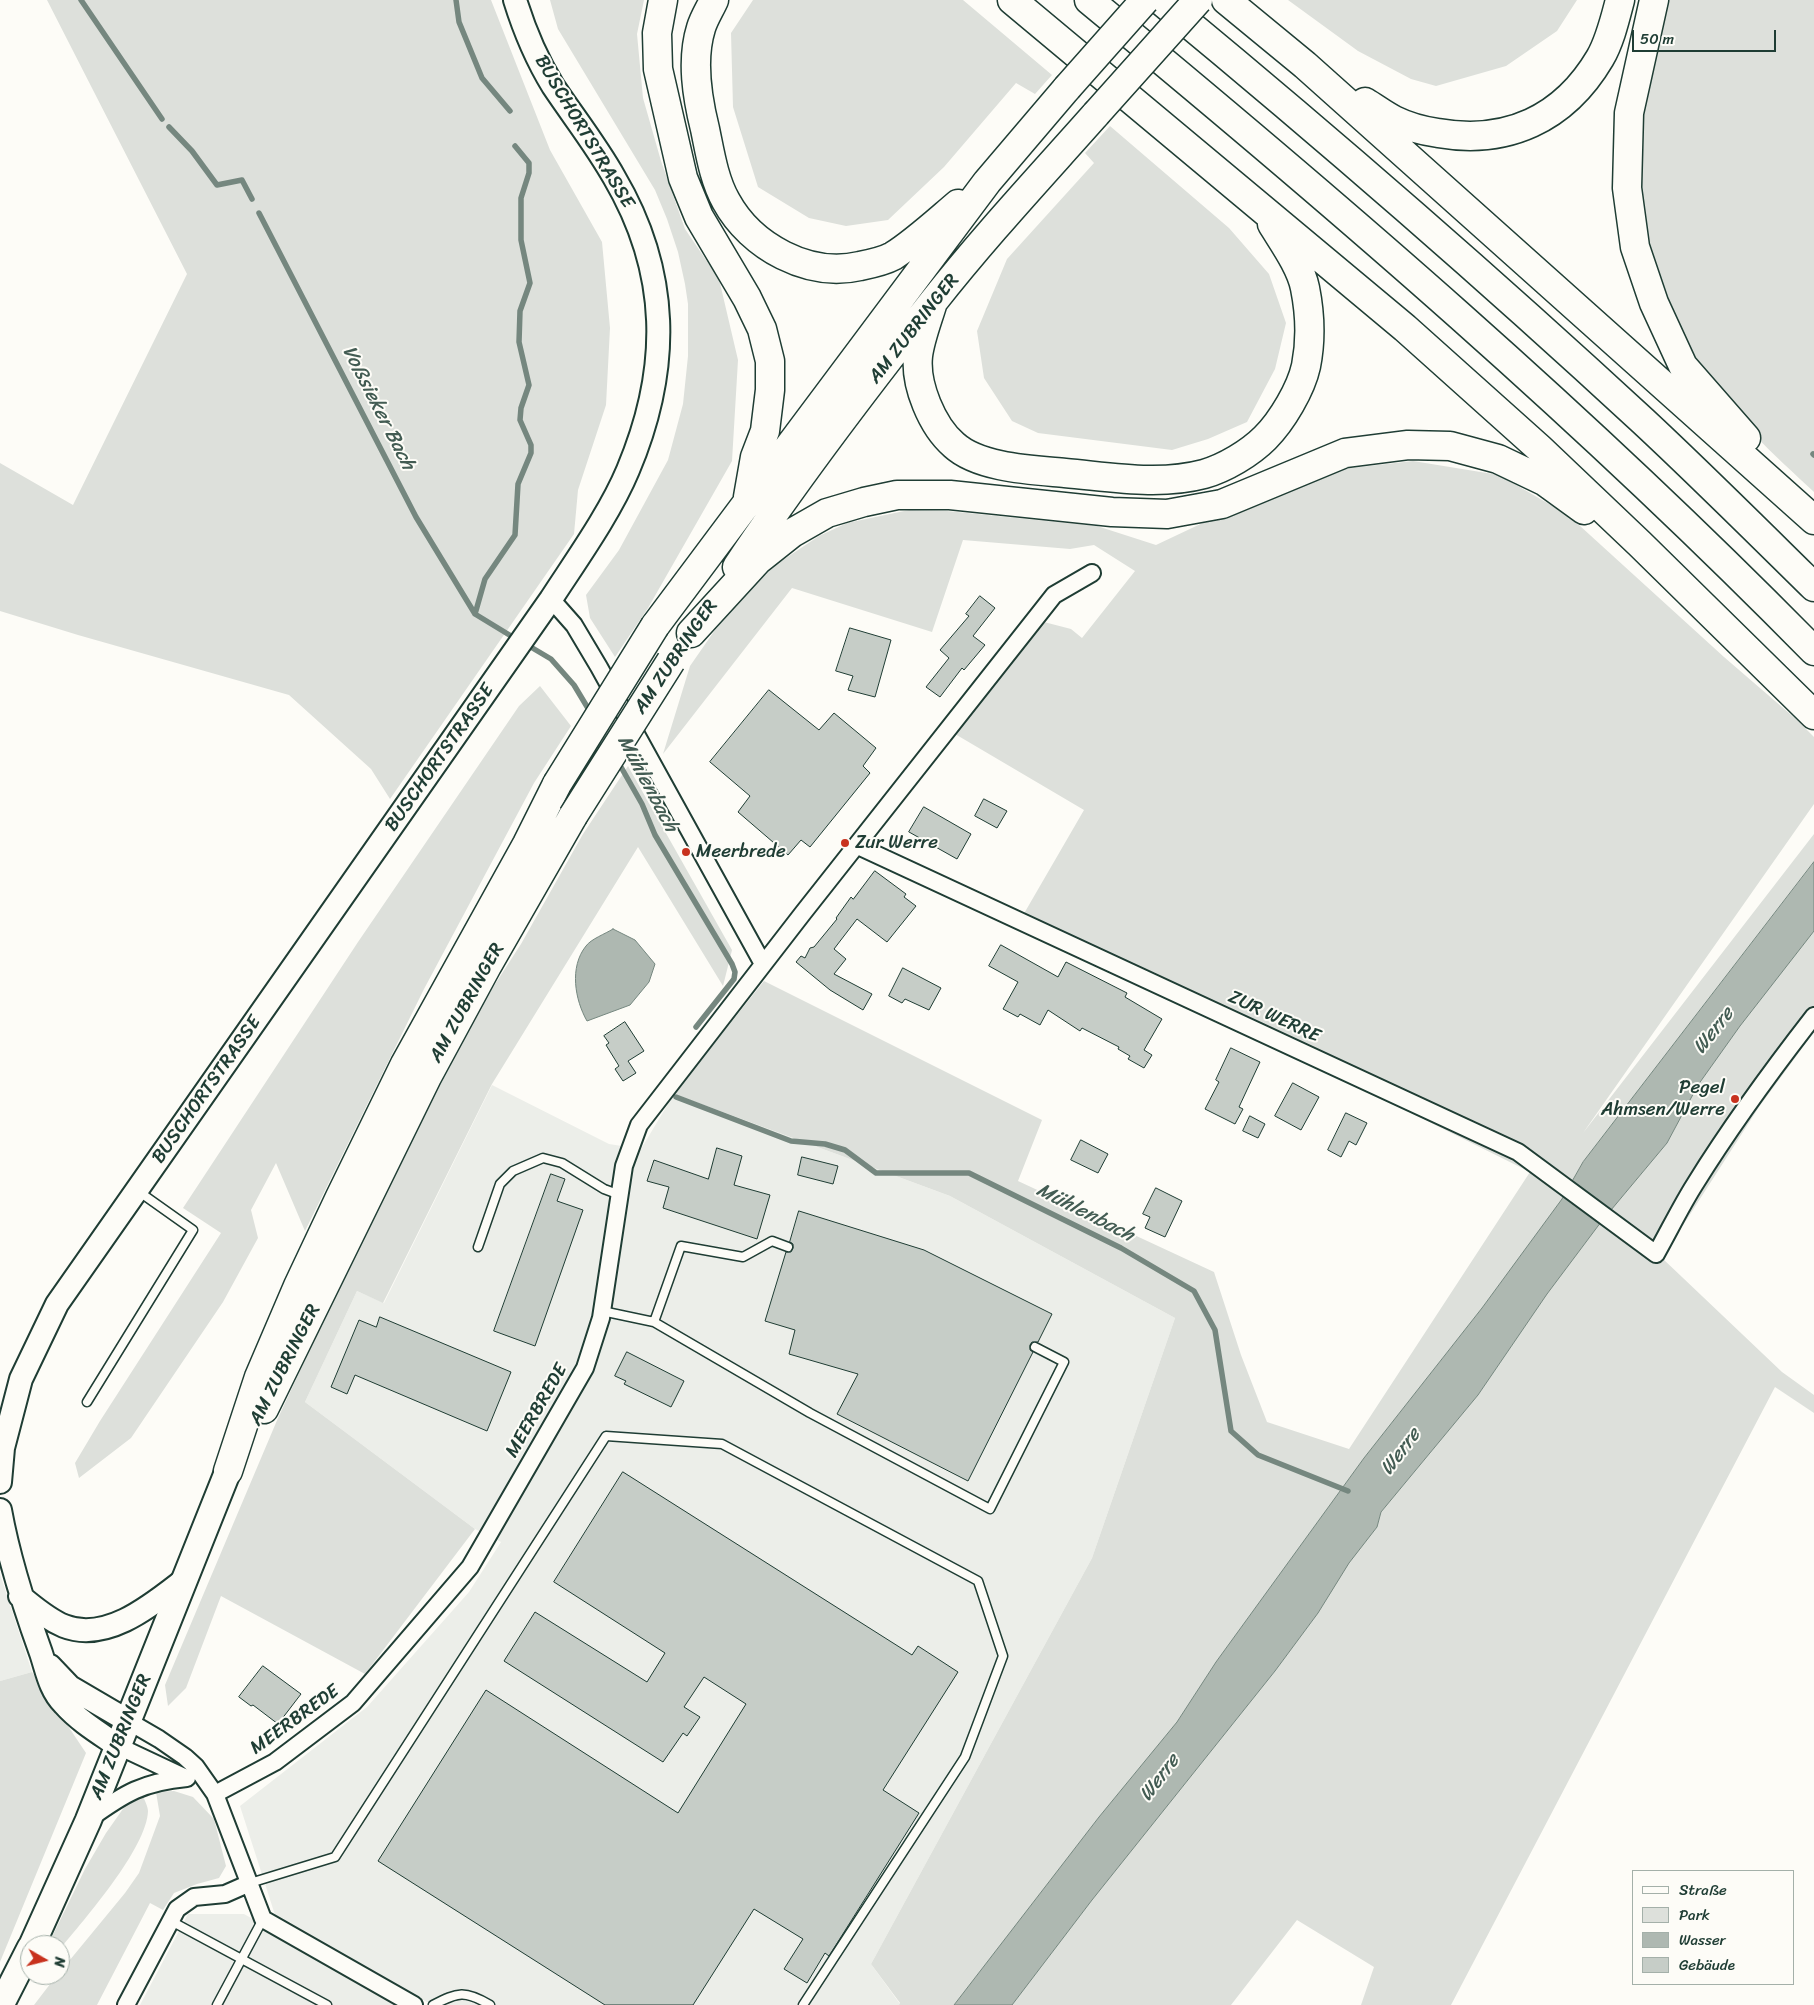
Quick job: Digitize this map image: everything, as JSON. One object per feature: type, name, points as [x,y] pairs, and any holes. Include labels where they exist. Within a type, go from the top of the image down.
[{"type":"highway","points":[[664,0],[657,33],[658,69],[683,178],[699,217],[747,298],[762,329],[770,361],[770,390],[765,431],[754,457],[746,503]]},
{"type":"highway","points":[[714,0],[701,28],[697,55],[697,95],[716,174],[726,201],[743,225],[763,243],[794,261],[826,268],[858,266],[892,256],[987,182]]},
{"type":"highway","points":[[1012,0],[1405,328],[1538,448],[1640,544],[1814,715]]},
{"type":"highway","points":[[1089,0],[1390,253],[1577,422],[1814,651]]},
{"type":"highway","name":"AM ZUBRINGER","points":[[228,1471],[259,1377],[298,1286],[405,1064],[527,844],[558,784],[655,626],[987,182],[1145,0]]},
{"type":"highway","points":[[1160,0],[1262,84],[1482,274],[1644,422],[1814,587]]},
{"type":"highway","name":"AM ZUBRINGER","points":[[228,1471],[265,1407],[427,1077],[487,966],[573,816],[672,661],[779,504],[933,302],[1010,211],[1198,0]]},
{"type":"highway","points":[[1226,0],[1305,65],[1814,520]]},
{"type":"highway","points":[[1305,65],[1395,121],[1425,131],[1459,137],[1496,135],[1527,125],[1550,114],[1579,86],[1601,57],[1616,17],[1620,0]]},
{"type":"highway","points":[[1654,0],[1629,113],[1626,188],[1635,247],[1654,303],[1684,366],[1762,457],[1777,485]]},
{"type":"highway","points":[[933,302],[918,357],[922,392],[934,420],[954,445],[982,460],[1020,469],[1141,480],[1178,479],[1206,474],[1237,459],[1266,438],[1290,405],[1306,368],[1310,332],[1305,286],[1290,253],[1261,206]]},
{"type":"highway","points":[[691,634],[758,560],[792,533],[826,513],[864,502],[897,495],[950,496],[1112,512],[1167,514],[1222,504],[1345,453],[1408,445],[1450,446],[1498,459],[1544,481],[1586,512],[1640,544]]},
{"type":"main road","name":"BUSCHORTSTRASSE","points":[[0,1482],[3,1448],[20,1379],[57,1304],[551,599],[595,532],[628,471],[647,419],[656,373],[659,331],[657,290],[646,245],[632,210],[614,176],[552,84],[524,28],[515,0]]},
{"type":"main road","name":"AM ZUBRINGER","points":[[36,1935],[88,1820],[228,1471]]},
{"type":"main road","points":[[0,1510],[7,1551],[20,1596],[52,1688],[63,1704],[79,1719],[118,1746]]},
{"type":"main road","points":[[20,1596],[46,1617],[65,1627],[82,1630],[94,1629],[110,1627],[130,1618],[156,1602],[184,1580]]},
{"type":"main road","points":[[42,1658],[70,1687],[128,1721]]},
{"type":"main road","name":"AM ZUBRINGER","points":[[1,2005],[20,1968]]},
{"type":"street","name":"MEERBREDE","points":[[211,1788],[275,1762],[353,1703],[470,1567],[585,1368],[602,1311],[624,1166],[639,1125],[762,964],[858,846],[1054,595],[1092,573]]},
{"type":"street","points":[[551,599],[574,625],[599,667],[762,964]]},
{"type":"street","name":"ZUR WERRE","points":[[858,846],[1509,1148],[1544,1169],[1656,1254],[1695,1185],[1768,1074],[1814,1016]]},
{"type":"street","points":[[128,1721],[185,1757],[196,1767],[211,1788],[250,1883],[262,1919],[414,2005]]},
{"type":"street","points":[[118,1746],[211,1788]]},
{"type":"street","points":[[88,1820],[131,1790],[166,1780],[187,1778]]},
{"type":"street","points":[[126,2005],[177,1909],[194,1897],[225,1894],[250,1883]]},
{"type":"lane","points":[[478,1247],[500,1184],[513,1171],[543,1158],[562,1163],[604,1189],[620,1195]]},
{"type":"lane","points":[[87,1402],[193,1230],[136,1190]]},
{"type":"lane","points":[[654,1322],[681,1246],[744,1257],[772,1241],[788,1247]]},
{"type":"lane","points":[[602,1311],[654,1322],[810,1413],[990,1509],[1064,1362],[1035,1347]]},
{"type":"lane","points":[[250,1883],[335,1857],[606,1436],[722,1444],[978,1581],[1003,1656],[965,1757],[803,2005]]},
{"type":"lane","points":[[217,2005],[262,1919]]},
{"type":"lane","points":[[171,1921],[327,2005]]},
{"type":"lane","points":[[433,2005],[454,1994],[465,1993],[477,1997],[490,2005]]},
{"type":"shaded area","points":[[492,1085],[609,1144],[641,1149],[674,1094],[950,1196],[1175,1318],[1092,1558],[871,1964],[899,2005],[432,2005],[275,1915],[240,1806],[367,1707],[469,1592],[501,1542],[475,1529],[305,1402],[357,1291],[384,1303]]},
{"type":"shaded area","points":[[0,1574],[32,1672],[0,1681]]},
{"type":"shaded area","points":[[188,1914],[244,1914],[405,2005],[140,2005]]},
{"type":"green space","points":[[47,0],[491,0],[550,150],[602,242],[610,328],[606,405],[578,490],[574,534],[390,799],[371,769],[289,695],[0,611],[0,463],[73,505],[187,274]]},
{"type":"green space","points":[[550,0],[644,0],[637,34],[643,98],[661,161],[685,229],[719,279],[738,360],[732,461],[648,608],[615,657],[590,618],[586,595],[619,550],[668,460],[683,404],[688,356],[688,304],[678,252],[655,190],[558,29]]},
{"type":"green space","points":[[753,0],[963,0],[1052,75],[1035,94],[1016,83],[944,167],[888,220],[846,226],[809,218],[758,187],[733,107],[731,33]]},
{"type":"green space","points":[[1288,0],[1577,0],[1557,31],[1506,66],[1436,86],[1411,79],[1358,51]]},
{"type":"green space","points":[[1669,0],[1814,0],[1814,492],[1754,434],[1726,401],[1700,365],[1679,327],[1662,287],[1649,245],[1642,202],[1639,159],[1645,100]]},
{"type":"green space","points":[[1110,126],[1229,228],[1269,274],[1286,323],[1275,369],[1247,422],[1208,439],[1172,450],[1038,433],[1012,421],[984,378],[977,331],[1007,259],[1094,163],[1085,153]]},
{"type":"green space","points":[[1413,461],[1499,475],[1568,515],[1814,737],[1814,804],[1583,1133],[1814,834],[1814,862],[1583,1162],[1562,1199],[1482,1308],[1364,1458],[1216,1662],[1177,1722],[1099,1817],[954,2005],[899,2005],[900,2003],[871,1964],[1092,1558],[1175,1318],[950,1196],[674,1094],[764,981],[1042,1120],[1018,1181],[1214,1272],[1241,1355],[1267,1422],[1349,1449],[1530,1172],[1395,1105],[1401,1094],[1022,917],[1084,810],[955,734],[1044,622],[1071,629],[1082,638],[1135,571],[1094,545],[1070,549],[963,540],[932,632],[792,588],[663,754],[690,666],[715,630],[747,592],[777,564],[819,536],[847,523],[909,510],[947,511],[1097,526],[1156,545],[1211,519],[1342,469]]},
{"type":"green space","points":[[540,686],[571,726],[534,783],[424,989],[305,1231],[276,1163],[251,1210],[258,1238],[223,1302],[131,1438],[79,1478],[75,1463],[221,1233],[183,1208],[358,942],[519,706]]},
{"type":"green space","points":[[628,766],[732,950],[723,986],[638,847],[492,1084],[383,1303],[357,1291],[305,1402],[475,1529],[365,1674],[221,1596],[186,1688],[168,1706],[165,1685],[278,1418],[357,1249],[468,1026],[521,944],[583,834]]},
{"type":"green space","points":[[1814,931],[1814,1032],[1759,1107],[1662,1258],[1782,1372],[1814,1395],[1814,1413],[1775,1387],[1451,2005],[1361,2005],[1374,1967],[1297,1920],[1231,2005],[1012,2005],[1092,1900],[1275,1671],[1318,1613],[1348,1563],[1377,1527],[1381,1512],[1478,1395],[1547,1294],[1601,1222],[1667,1143],[1698,1085],[1740,1026]]},
{"type":"green space","points":[[32,1672],[86,1753],[0,1962],[0,1681]]},
{"type":"green space","points":[[174,1791],[193,1797],[214,1819],[226,1866],[219,1878],[174,1893],[163,1910],[150,1903],[97,2005],[34,2005],[49,1985],[70,1985],[70,1960],[139,1873],[160,1816],[156,1792]]},
{"type":"green space","points":[[143,1796],[147,1806],[145,1826],[137,1844],[113,1883],[70,1937],[70,1935],[53,1935],[85,1869],[106,1833],[125,1806]]},
{"type":"water","name":"Werre","points":[[1814,862],[1814,931],[1740,1026],[1698,1085],[1667,1143],[1601,1222],[1547,1294],[1478,1395],[1381,1512],[1377,1527],[1349,1563],[1318,1613],[1275,1671],[1092,1900],[1012,2005],[954,2005],[1099,1817],[1177,1722],[1216,1662],[1364,1458],[1482,1308],[1562,1199],[1583,1162]]},
{"type":"water","points":[[613,929],[635,940],[655,964],[649,982],[630,1005],[587,1021],[577,994],[577,964],[588,943]]},
{"type":"building","points":[[980,596],[995,608],[973,636],[985,645],[964,670],[962,668],[940,697],[926,687],[949,658],[940,650],[969,616],[966,614]]},
{"type":"building","points":[[850,628],[891,640],[875,697],[848,690],[853,676],[836,671]]},
{"type":"building","points":[[769,690],[819,730],[834,713],[876,748],[863,766],[870,773],[810,847],[801,840],[788,855],[738,812],[750,796],[710,762]]},
{"type":"building","points":[[984,799],[1007,811],[997,828],[975,816]]},
{"type":"building","points":[[924,807],[971,834],[957,859],[909,832]]},
{"type":"building","points":[[875,871],[906,894],[904,897],[916,906],[887,942],[857,919],[834,949],[846,959],[834,974],[872,994],[863,1010],[830,990],[796,962],[801,956],[805,958],[810,948],[814,947],[837,919],[851,897],[853,899]]},
{"type":"building","points":[[1001,945],[1058,977],[1066,962],[1127,993],[1125,997],[1162,1019],[1144,1050],[1152,1055],[1144,1068],[1128,1059],[1130,1056],[1118,1049],[1119,1047],[1082,1028],[1080,1031],[1048,1010],[1040,1025],[1020,1014],[1018,1017],[1003,1009],[1018,982],[989,966]]},
{"type":"building","points":[[903,968],[941,988],[929,1010],[905,999],[902,1003],[889,996]]},
{"type":"building","points":[[625,1022],[644,1051],[628,1061],[636,1073],[623,1081],[615,1069],[619,1066],[606,1045],[609,1043],[604,1036]]},
{"type":"building","points":[[1231,1048],[1260,1062],[1239,1107],[1243,1109],[1235,1124],[1205,1109],[1219,1082],[1216,1080]]},
{"type":"building","points":[[1293,1083],[1319,1097],[1301,1130],[1275,1116]]},
{"type":"building","points":[[1346,1113],[1367,1123],[1356,1145],[1349,1141],[1341,1157],[1328,1150]]},
{"type":"building","points":[[1250,1116],[1265,1124],[1258,1138],[1243,1131]]},
{"type":"building","points":[[1081,1140],[1108,1154],[1098,1173],[1071,1160]]},
{"type":"building","points":[[717,1148],[742,1156],[734,1185],[770,1195],[757,1239],[663,1208],[669,1187],[647,1181],[654,1160],[708,1179]]},
{"type":"building","points":[[802,1157],[838,1166],[833,1184],[798,1175]]},
{"type":"building","points":[[551,1174],[565,1179],[557,1201],[583,1210],[535,1346],[494,1331]]},
{"type":"building","points":[[1156,1188],[1182,1201],[1165,1237],[1145,1228],[1150,1217],[1143,1214]]},
{"type":"building","points":[[799,1211],[924,1250],[1052,1314],[1038,1342],[1032,1342],[1030,1345],[1030,1350],[1033,1352],[968,1481],[837,1414],[858,1374],[789,1354],[795,1330],[765,1321],[786,1252],[791,1252],[793,1248],[793,1244],[790,1242]]},
{"type":"building","points":[[380,1317],[511,1372],[487,1431],[355,1375],[347,1394],[331,1387],[359,1320],[376,1327]]},
{"type":"building","points":[[627,1352],[684,1381],[671,1407],[624,1384],[626,1381],[615,1376]]},
{"type":"building","points":[[623,1472],[912,1655],[918,1646],[958,1672],[883,1790],[919,1813],[829,1956],[825,1953],[807,1983],[784,1969],[803,1939],[754,1909],[693,2005],[605,2005],[378,1861],[486,1690],[678,1813],[746,1704],[704,1677],[684,1707],[700,1717],[687,1736],[683,1733],[663,1762],[504,1661],[535,1612],[647,1682],[665,1653],[554,1582]]},
{"type":"building","points":[[263,1666],[301,1694],[278,1724],[239,1697]]},
{"type":"waterway","name":"Voßsieker Bach","points":[[81,0],[162,119]]},
{"type":"waterway","points":[[456,0],[459,22],[482,78],[510,111]]},
{"type":"waterway","name":"Voßsieker Bach","points":[[169,127],[192,151],[217,185],[242,180],[252,199]]},
{"type":"waterway","points":[[475,614],[485,579],[515,535],[518,484],[531,453],[531,445],[520,420],[521,408],[529,385],[519,342],[520,311],[530,283],[521,240],[521,198],[529,173],[529,163],[515,146]]},
{"type":"waterway","name":"Voßsieker Bach","points":[[259,213],[416,517],[475,614],[516,639]]},
{"type":"waterway","name":"Mühlenbach","points":[[524,643],[551,659],[574,685],[592,715]]},
{"type":"waterway","name":"Mühlenbach","points":[[617,760],[642,804],[655,835],[735,972],[734,979],[696,1027]]},
{"type":"waterway","name":"Mühlenbach","points":[[676,1097],[791,1141],[825,1144],[845,1150],[876,1173],[969,1173],[1121,1248],[1194,1291],[1215,1330],[1231,1431],[1258,1455],[1348,1491]]},
{"type":"place","name":"Zur Werre","points":[[845,843]]},
{"type":"place","name":"Meerbrede","points":[[686,852]]},
{"type":"place","name":"Pegel Ahmsen/Werre","points":[[1735,1099]]}]
